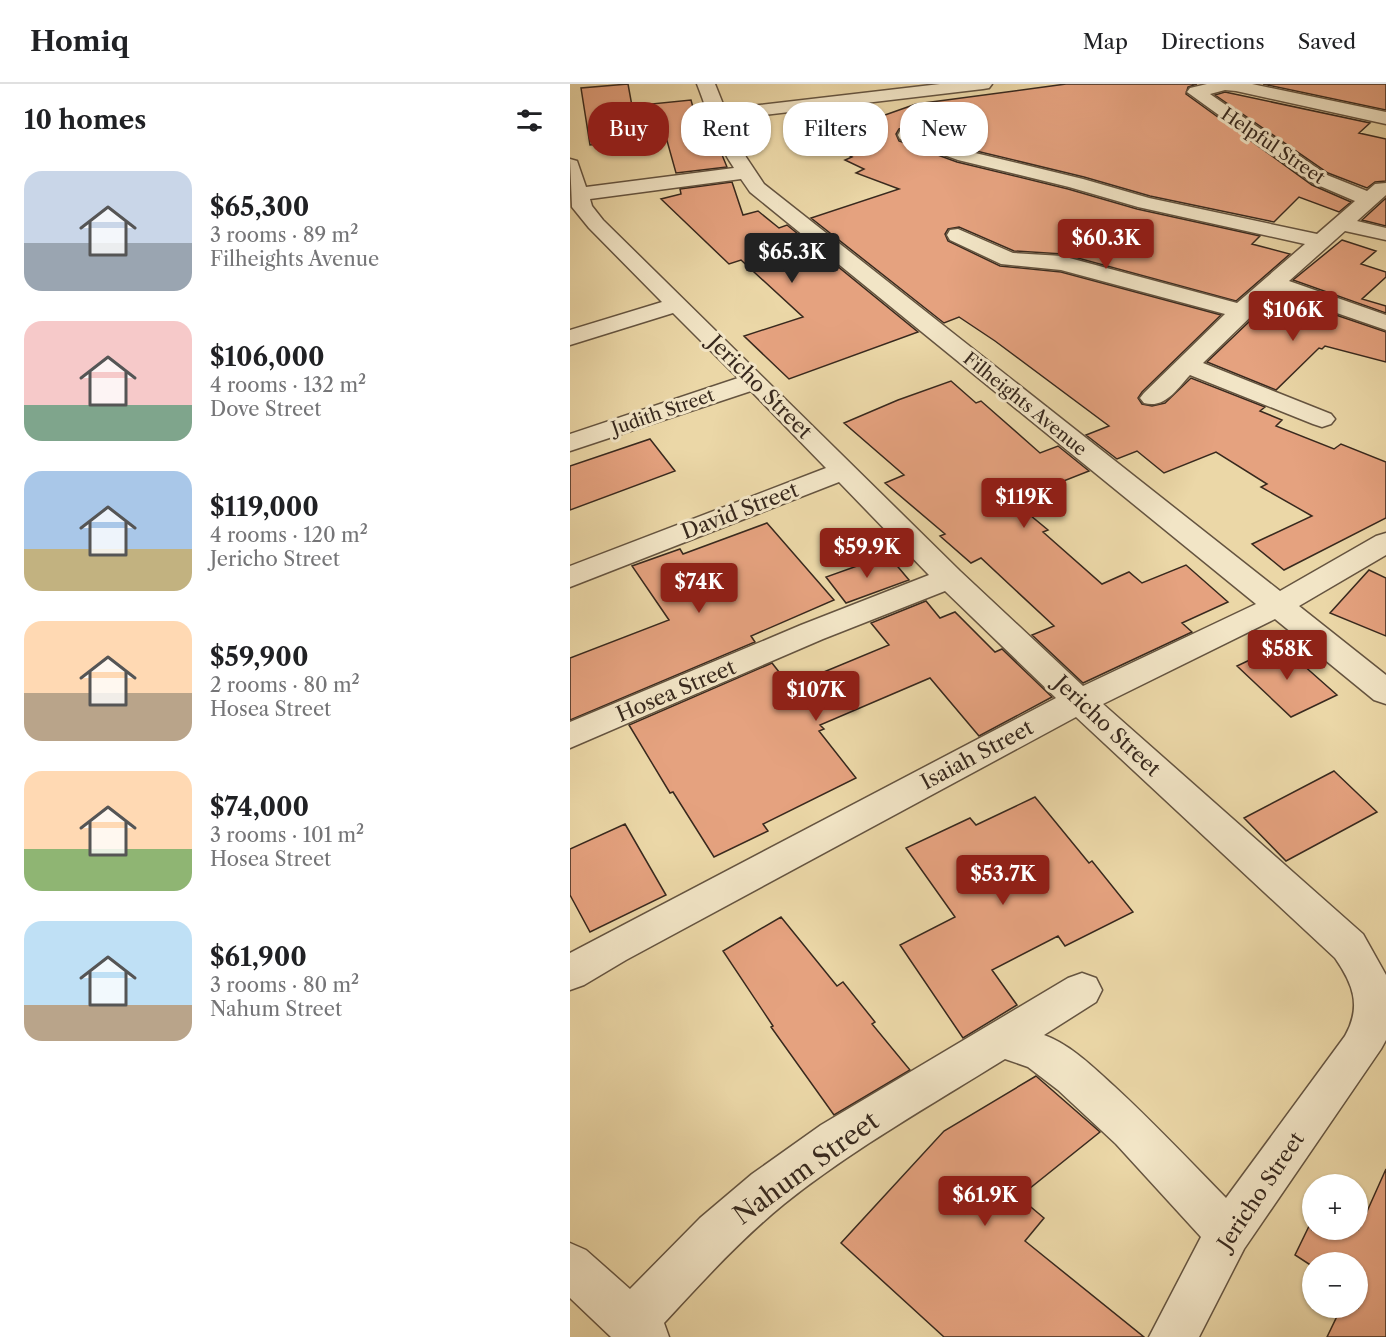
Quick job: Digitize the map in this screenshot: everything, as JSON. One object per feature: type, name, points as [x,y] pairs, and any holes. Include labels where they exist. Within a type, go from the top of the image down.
[{"type":"street","name":"Filheights Avenue","points":[[706,84],[712,102]]},
{"type":"street","points":[[771,110],[983,84]]},
{"type":"street","name":"Helpful Street","points":[[1367,198],[1320,179],[1196,92],[1225,85],[1236,86],[1386,118]]},
{"type":"street","points":[[1321,121],[1386,132]]},
{"type":"street","name":"Filheights Avenue","points":[[736,156],[744,172],[756,188],[772,202],[1386,692]]},
{"type":"street","points":[[965,156],[1146,204],[1321,241]]},
{"type":"street","name":"Jericho Street","points":[[570,165],[573,194],[596,224],[755,381],[949,579],[1079,701],[1349,946],[1363,966],[1373,993],[1373,1023],[1360,1049],[1228,1233],[1173,1337]]},
{"type":"street","points":[[573,194],[744,172]]},
{"type":"street","points":[[1153,398],[1241,312],[1342,224],[1367,198],[1386,185]]},
{"type":"street","points":[[1342,224],[1386,234]]},
{"type":"street","points":[[958,235],[1009,259],[1062,263],[1241,312]]},
{"type":"street","points":[[1273,283],[1386,323]]},
{"type":"street","points":[[570,338],[678,304]]},
{"type":"street","points":[[1187,365],[1322,419]]},
{"type":"street","name":"Judith Street","points":[[570,443],[755,381]]},
{"type":"street","name":"David Street","points":[[570,577],[843,471]]},
{"type":"street","name":"Isaiah Street","points":[[570,973],[612,948],[1079,701],[1277,606],[1386,542]]},
{"type":"street","name":"Hosea Street","points":[[570,736],[812,632],[949,579]]},
{"type":"street","name":"Nahum Street","points":[[638,1330],[716,1234],[768,1189],[836,1140],[1082,990]]},
{"type":"street","points":[[1001,1039],[1042,1053],[1073,1076],[1131,1130],[1228,1233]]},
{"type":"street","points":[[570,1266],[638,1330]]},
{"type":"building","points":[[628,84],[631,102],[588,102],[588,132],[581,88]]},
{"type":"building","points":[[1066,84],[1197,84],[1188,87],[1186,94],[1312,185],[1351,202],[1339,212],[1299,197],[1274,222],[1150,196],[988,154],[988,102],[931,102]]},
{"type":"building","points":[[1263,84],[1386,84],[1386,110]]},
{"type":"building","points":[[1225,92],[1370,123],[1359,133],[1386,139],[1386,181],[1375,182],[1367,188],[1328,173],[1215,95]]},
{"type":"building","points":[[691,100],[692,102],[681,102],[681,156],[722,156],[727,167],[676,173],[669,148],[669,102]]},
{"type":"building","points":[[900,110],[900,129],[896,134],[900,141],[900,156],[940,156],[1137,209],[1260,236],[1252,244],[1290,254],[1236,301],[1063,254],[1014,251],[959,227],[948,229],[945,234],[948,241],[1000,266],[1061,272],[1221,315],[1142,392],[1138,398],[1142,404],[1152,406],[1165,403],[1191,378],[1265,407],[1260,411],[1282,420],[1276,426],[1334,449],[1341,444],[1386,462],[1386,518],[1284,570],[1252,544],[1312,516],[1261,487],[1267,484],[1216,452],[1164,473],[1137,451],[1117,459],[1086,435],[1109,426],[959,317],[944,323],[811,218],[899,189],[856,173],[864,169],[845,160],[852,157],[850,156],[888,156],[888,114]]},
{"type":"building","points":[[732,182],[743,215],[758,211],[779,228],[787,225],[918,332],[789,379],[744,336],[803,317],[741,260],[729,264],[661,199],[681,194],[680,189]]},
{"type":"building","points":[[1386,198],[1386,226],[1362,220]]},
{"type":"building","points":[[1342,240],[1376,251],[1361,264],[1386,272],[1386,277],[1362,299],[1386,306],[1386,313],[1293,280]]},
{"type":"building","points":[[1277,295],[1386,332],[1386,362],[1325,346],[1322,349],[1319,348],[1276,390],[1207,362]]},
{"type":"building","points":[[951,381],[976,403],[981,401],[1040,453],[1058,446],[1089,471],[1013,501],[1048,530],[1043,532],[1102,584],[1129,572],[1142,583],[1186,565],[1228,602],[1182,623],[1192,632],[1083,683],[1032,635],[1054,626],[981,558],[971,563],[940,536],[945,534],[885,483],[904,475],[844,423]]},
{"type":"building","points":[[650,439],[675,471],[570,510],[570,466]]},
{"type":"building","points":[[767,523],[834,600],[751,636],[755,642],[570,720],[570,658],[669,620],[632,566],[680,549],[683,554]]},
{"type":"building","points":[[888,555],[909,580],[846,603],[826,577]]},
{"type":"building","points":[[1369,570],[1386,578],[1386,636],[1330,613]]},
{"type":"building","points":[[926,601],[940,618],[955,612],[995,652],[1002,649],[1052,697],[979,736],[930,678],[820,725],[824,729],[819,731],[856,778],[763,824],[768,831],[714,857],[673,792],[670,793],[629,725],[772,663],[790,686],[889,645],[871,623]]},
{"type":"building","points":[[1281,645],[1337,695],[1291,717],[1237,666]]},
{"type":"building","points":[[1334,771],[1377,812],[1286,861],[1244,818]]},
{"type":"building","points":[[1035,797],[1089,863],[1092,861],[1133,912],[1065,946],[1058,936],[992,970],[1017,1005],[963,1038],[900,945],[955,917],[906,848],[970,818],[976,825]]},
{"type":"building","points":[[625,824],[666,895],[590,932],[570,895],[570,849]]},
{"type":"building","points":[[781,917],[837,986],[843,982],[875,1022],[872,1024],[910,1070],[834,1115],[771,1027],[773,1026],[723,951]]},
{"type":"building","points":[[1036,1076],[1100,1132],[1019,1197],[1044,1218],[1025,1241],[1144,1337],[944,1337],[841,1243],[944,1131]]},
{"type":"building","points":[[1386,1169],[1386,1337],[1327,1337],[1336,1318],[1368,1318],[1368,1252],[1302,1252],[1302,1260],[1295,1255],[1302,1240],[1368,1240],[1368,1209]]}]
